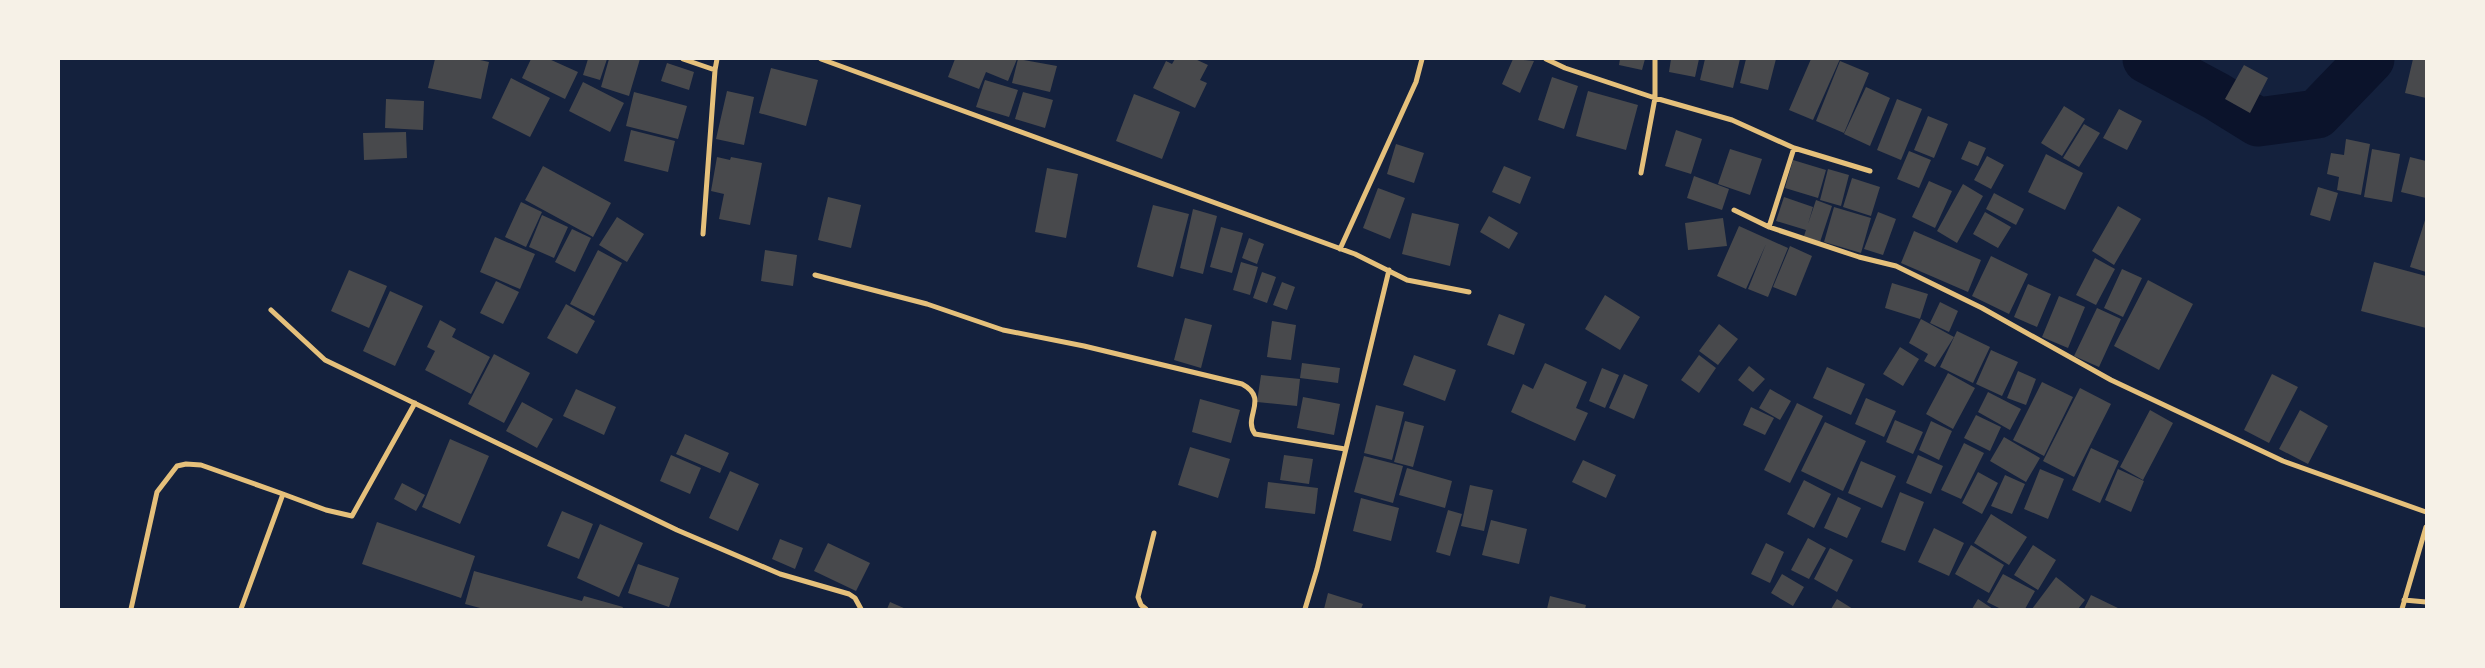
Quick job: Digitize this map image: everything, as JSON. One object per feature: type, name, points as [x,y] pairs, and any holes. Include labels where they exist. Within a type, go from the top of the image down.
[{"type":"street","points":[[683,59],[715,70]]},
{"type":"street","points":[[703,234],[717,59]]},
{"type":"street","points":[[820,59],[1340,249],[1389,270],[1407,280],[1469,292]]},
{"type":"street","points":[[1340,249],[1416,82],[1422,59]]},
{"type":"street","points":[[1546,59],[1565,68],[1655,98],[1732,120],[1794,148],[1870,171]]},
{"type":"street","points":[[1641,173],[1655,98],[1655,59]]},
{"type":"street","points":[[1769,227],[1794,148]]},
{"type":"street","points":[[1734,210],[1769,227],[1859,257],[1896,266],[1982,308],[2111,380],[2283,461],[2426,512]]},
{"type":"street","points":[[1305,609],[1317,568],[1389,270]]},
{"type":"street","points":[[815,275],[927,304],[1003,330],[1084,346],[1242,384],[1252,390],[1255,399],[1251,427],[1255,434],[1345,449]]},
{"type":"street","points":[[271,310],[318,356],[677,530],[766,568],[849,594],[856,598],[861,609]]},
{"type":"street","points":[[131,609],[157,492],[177,466],[186,464],[201,465],[326,510],[352,516],[360,505],[415,404]]},
{"type":"street","points":[[241,609],[283,494]]},
{"type":"street","points":[[2402,609],[2426,527]]},
{"type":"street","points":[[1146,609],[1141,605],[1138,597],[1154,533]]},
{"type":"street","points":[[2404,600],[2426,602]]},
{"type":"building","points":[[435,59],[476,59],[489,62],[481,99],[428,88]]},
{"type":"building","points":[[531,59],[549,59],[578,72],[565,99],[522,78]]},
{"type":"building","points":[[588,59],[607,59],[600,80],[583,75]]},
{"type":"building","points":[[609,59],[640,59],[629,96],[601,87]]},
{"type":"building","points":[[955,59],[1017,59],[1008,81],[986,72],[979,89],[948,77]]},
{"type":"building","points":[[1018,59],[1057,66],[1050,92],[1012,83]]},
{"type":"building","points":[[1175,59],[1195,59],[1208,65],[1200,80],[1207,83],[1195,108],[1153,88],[1166,61],[1172,64]]},
{"type":"building","points":[[1513,59],[1534,61],[1520,93],[1502,84]]},
{"type":"building","points":[[1620,59],[1645,59],[1642,70],[1619,65]]},
{"type":"building","points":[[1671,59],[1699,59],[1695,77],[1669,72]]},
{"type":"building","points":[[1705,59],[1740,59],[1733,88],[1700,80]]},
{"type":"building","points":[[1746,59],[1776,59],[1768,90],[1740,83]]},
{"type":"building","points":[[1811,59],[1840,59],[1813,120],[1789,110]]},
{"type":"building","points":[[2413,59],[2426,59],[2426,98],[2405,93]]},
{"type":"building","points":[[1840,61],[1869,73],[1844,133],[1816,121]]},
{"type":"building","points":[[667,63],[694,72],[689,90],[661,81]]},
{"type":"building","points":[[2244,65],[2268,78],[2250,113],[2225,99]]},
{"type":"building","points":[[771,68],[818,80],[806,126],[759,113]]},
{"type":"building","points":[[1552,77],[1578,86],[1564,129],[1538,120]]},
{"type":"building","points":[[511,78],[550,98],[530,137],[492,118]]},
{"type":"building","points":[[985,80],[1018,90],[1009,117],[976,107]]},
{"type":"building","points":[[583,82],[624,103],[610,132],[569,111]]},
{"type":"building","points":[[1866,87],[1890,98],[1870,146],[1844,134]]},
{"type":"building","points":[[727,91],[754,97],[744,145],[716,139]]},
{"type":"building","points":[[1588,91],[1638,105],[1626,150],[1576,136]]},
{"type":"building","points":[[634,92],[687,106],[678,139],[626,126]]},
{"type":"building","points":[[1023,92],[1053,100],[1045,128],[1015,119]]},
{"type":"building","points":[[1134,94],[1180,112],[1162,159],[1116,141]]},
{"type":"building","points":[[386,99],[424,101],[423,130],[385,128]]},
{"type":"building","points":[[1897,99],[1922,109],[1901,160],[1877,150]]},
{"type":"building","points":[[2064,106],[2085,119],[2062,156],[2041,143]]},
{"type":"building","points":[[2119,109],[2142,121],[2127,150],[2103,138]]},
{"type":"building","points":[[1928,116],[1948,124],[1934,158],[1914,150]]},
{"type":"building","points":[[2084,124],[2100,133],[2079,167],[2063,158]]},
{"type":"building","points":[[631,130],[675,141],[668,172],[624,161]]},
{"type":"building","points":[[1676,130],[1702,139],[1691,174],[1665,166]]},
{"type":"building","points":[[406,132],[407,158],[364,160],[363,133]]},
{"type":"building","points":[[2346,139],[2370,144],[2361,195],[2337,190],[2339,177],[2327,174],[2331,153],[2344,155]]},
{"type":"building","points":[[1969,141],[1986,148],[1978,166],[1961,159]]},
{"type":"building","points":[[1396,144],[1424,153],[1414,183],[1387,174]]},
{"type":"building","points":[[1730,149],[1762,159],[1750,195],[1718,184]]},
{"type":"building","points":[[2372,149],[2400,154],[2392,202],[2364,197]]},
{"type":"building","points":[[1909,151],[1931,160],[1919,188],[1897,179]]},
{"type":"building","points":[[2046,154],[2083,173],[2065,210],[2028,192]]},
{"type":"building","points":[[1987,156],[2004,165],[1991,189],[1974,180]]},
{"type":"building","points":[[717,157],[730,160],[731,157],[762,163],[750,225],[719,219],[724,194],[711,191]]},
{"type":"building","points":[[2410,157],[2426,161],[2426,198],[2401,192]]},
{"type":"building","points":[[1793,160],[1826,170],[1818,198],[1785,188]]},
{"type":"building","points":[[543,166],[611,203],[593,237],[525,200]]},
{"type":"building","points":[[1504,166],[1531,177],[1520,204],[1492,192]]},
{"type":"building","points":[[1047,168],[1078,174],[1066,238],[1035,232]]},
{"type":"building","points":[[1828,169],[1849,175],[1841,206],[1820,200]]},
{"type":"building","points":[[1694,176],[1729,189],[1722,210],[1687,198]]},
{"type":"building","points":[[1852,178],[1880,187],[1871,216],[1843,207]]},
{"type":"building","points":[[1929,181],[1952,191],[1935,228],[1912,217]]},
{"type":"building","points":[[1963,184],[1983,196],[1957,243],[1937,231]]},
{"type":"building","points":[[2318,187],[2338,193],[2330,221],[2310,215]]},
{"type":"building","points":[[1378,188],[1405,198],[1390,239],[1363,228]]},
{"type":"building","points":[[1994,193],[2024,209],[2016,225],[1986,209]]},
{"type":"building","points":[[828,197],[861,205],[851,248],[818,240]]},
{"type":"building","points":[[1784,197],[1813,207],[1808,224],[1816,200],[1832,206],[1820,242],[1804,236],[1806,230],[1776,221]]},
{"type":"building","points":[[521,202],[542,212],[526,247],[505,237]]},
{"type":"building","points":[[1153,205],[1189,214],[1173,277],[1137,267]]},
{"type":"building","points":[[2118,206],[2141,219],[2114,265],[2092,251]]},
{"type":"building","points":[[1834,207],[1871,218],[1861,253],[1824,242]]},
{"type":"building","points":[[1193,209],[1217,216],[1203,274],[1180,268]]},
{"type":"building","points":[[1878,212],[1896,219],[1883,255],[1864,249]]},
{"type":"building","points":[[1985,212],[2011,227],[1998,248],[1973,234]]},
{"type":"building","points":[[1412,213],[1459,224],[1450,266],[1402,254]]},
{"type":"building","points":[[542,215],[568,227],[554,258],[529,247]]},
{"type":"building","points":[[1489,216],[1518,233],[1509,249],[1480,232]]},
{"type":"building","points":[[617,217],[644,234],[627,262],[599,245]]},
{"type":"building","points":[[2426,217],[2426,272],[2410,267]]},
{"type":"building","points":[[1723,218],[1727,246],[1688,250],[1685,223]]},
{"type":"building","points":[[1739,226],[1788,248],[1768,297],[1748,289],[1766,244],[1746,289],[1717,276]]},
{"type":"building","points":[[1221,227],[1243,233],[1232,273],[1210,267]]},
{"type":"building","points":[[572,229],[591,238],[575,272],[555,262]]},
{"type":"building","points":[[1914,231],[1981,260],[1968,292],[1901,263]]},
{"type":"building","points":[[495,237],[535,254],[520,289],[480,272]]},
{"type":"building","points":[[1249,238],[1264,244],[1257,264],[1242,258]]},
{"type":"building","points":[[1790,246],[1812,256],[1796,296],[1773,287]]},
{"type":"building","points":[[598,250],[622,263],[594,316],[570,304]]},
{"type":"building","points":[[765,250],[797,255],[793,286],[761,281]]},
{"type":"building","points":[[1991,256],[2028,274],[2009,314],[1972,296]]},
{"type":"building","points":[[2095,258],[2115,269],[2096,305],[2076,295]]},
{"type":"building","points":[[1241,262],[1258,267],[1250,295],[1233,290]]},
{"type":"building","points":[[2374,262],[2426,276],[2426,328],[2361,311]]},
{"type":"building","points":[[2122,269],[2142,278],[2123,317],[2104,308]]},
{"type":"building","points":[[349,270],[387,286],[369,328],[331,311]]},
{"type":"building","points":[[1262,272],[1276,277],[1267,303],[1253,298]]},
{"type":"building","points":[[2148,280],[2193,304],[2159,370],[2114,346]]},
{"type":"building","points":[[496,281],[519,292],[503,324],[480,313]]},
{"type":"building","points":[[1282,282],[1295,287],[1287,310],[1273,305]]},
{"type":"building","points":[[1892,283],[1928,294],[1920,319],[1885,308]]},
{"type":"building","points":[[2028,284],[2051,294],[2037,327],[2014,317]]},
{"type":"building","points":[[390,291],[423,306],[395,366],[363,351]]},
{"type":"building","points":[[1605,295],[1640,317],[1620,350],[1585,329]]},
{"type":"building","points":[[2059,296],[2085,307],[2068,348],[2042,337]]},
{"type":"building","points":[[1940,302],[1958,311],[1949,332],[1930,323]]},
{"type":"building","points":[[566,304],[595,321],[577,354],[547,338]]},
{"type":"building","points":[[2097,308],[2121,319],[2099,367],[2074,356]]},
{"type":"building","points":[[1499,314],[1525,324],[1514,355],[1487,345]]},
{"type":"building","points":[[1185,318],[1212,325],[1201,368],[1174,360]]},
{"type":"building","points":[[1921,319],[1954,337],[1935,367],[1924,361],[1928,354],[1909,343]]},
{"type":"building","points":[[440,320],[456,329],[452,337],[490,357],[471,394],[425,370],[435,351],[427,347]]},
{"type":"building","points":[[1272,321],[1296,325],[1291,360],[1267,357]]},
{"type":"building","points":[[1719,324],[1738,339],[1718,365],[1699,351]]},
{"type":"building","points":[[1957,331],[1990,347],[1973,383],[1940,367]]},
{"type":"building","points":[[1900,347],[1919,359],[1903,386],[1883,374]]},
{"type":"building","points":[[1991,350],[2018,362],[2002,396],[1976,384]]},
{"type":"building","points":[[494,354],[530,373],[504,423],[468,404]]},
{"type":"building","points":[[1414,355],[1456,370],[1445,401],[1403,385]]},
{"type":"building","points":[[1699,355],[1716,368],[1699,393],[1681,380]]},
{"type":"building","points":[[1302,363],[1340,368],[1338,383],[1300,378]]},
{"type":"building","points":[[1545,363],[1587,382],[1576,408],[1588,413],[1575,441],[1511,412],[1523,384],[1533,389]]},
{"type":"building","points":[[1749,366],[1765,379],[1753,392],[1738,380]]},
{"type":"building","points":[[1827,367],[1865,384],[1851,415],[1813,398]]},
{"type":"building","points":[[1602,368],[1619,375],[1605,408],[1589,401]]},
{"type":"building","points":[[2018,371],[2036,379],[2026,405],[2007,398]]},
{"type":"building","points":[[1948,373],[1975,388],[1953,429],[1926,414]]},
{"type":"building","points":[[1624,374],[1648,385],[1634,419],[1609,408]]},
{"type":"building","points":[[2272,374],[2298,387],[2269,443],[2244,430]]},
{"type":"building","points":[[1261,375],[1300,379],[1297,406],[1257,402]]},
{"type":"building","points":[[2042,382],[2073,397],[2044,456],[2013,440]]},
{"type":"building","points":[[2080,388],[2111,404],[2074,477],[2043,461]]},
{"type":"building","points":[[576,389],[616,407],[604,435],[563,416]]},
{"type":"building","points":[[1770,389],[1791,401],[1780,420],[1759,408]]},
{"type":"building","points":[[1988,392],[2021,409],[2010,430],[1978,412]]},
{"type":"building","points":[[1303,397],[1340,404],[1334,435],[1297,428]]},
{"type":"building","points":[[1866,398],[1896,411],[1884,437],[1855,424]]},
{"type":"building","points":[[1200,399],[1240,410],[1231,443],[1192,432]]},
{"type":"building","points":[[522,402],[553,419],[537,448],[506,431]]},
{"type":"building","points":[[1797,403],[1823,416],[1790,483],[1764,470]]},
{"type":"building","points":[[1376,405],[1404,412],[1392,460],[1364,453]]},
{"type":"building","points":[[1751,407],[1774,418],[1765,435],[1743,425]]},
{"type":"building","points":[[2150,410],[2173,423],[2143,480],[2120,467]]},
{"type":"building","points":[[2300,410],[2328,426],[2308,464],[2279,449]]},
{"type":"building","points":[[1976,415],[2001,427],[1990,451],[1964,438]]},
{"type":"building","points":[[1895,420],[1923,432],[1913,454],[1886,442]]},
{"type":"building","points":[[1405,421],[1424,426],[1413,467],[1394,462]]},
{"type":"building","points":[[1931,421],[1952,431],[1939,460],[1919,450]]},
{"type":"building","points":[[1825,422],[1866,441],[1843,491],[1801,471]]},
{"type":"building","points":[[685,434],[729,453],[720,473],[676,454]]},
{"type":"building","points":[[2004,437],[2040,458],[2026,482],[1990,461]]},
{"type":"building","points":[[450,439],[489,456],[460,524],[422,507]]},
{"type":"building","points":[[1964,443],[1984,453],[1961,499],[1941,490]]},
{"type":"building","points":[[1190,447],[1230,459],[1218,498],[1178,485]]},
{"type":"building","points":[[2091,448],[2119,461],[2100,503],[2072,490]]},
{"type":"building","points":[[671,455],[701,468],[690,494],[660,481]]},
{"type":"building","points":[[1284,455],[1313,459],[1309,484],[1280,480]]},
{"type":"building","points":[[1918,455],[1943,466],[1931,494],[1906,483]]},
{"type":"building","points":[[1364,456],[1403,466],[1393,503],[1354,492]]},
{"type":"building","points":[[1583,460],[1616,475],[1606,498],[1572,482]]},
{"type":"building","points":[[1861,461],[1896,476],[1882,508],[1848,493]]},
{"type":"building","points":[[1407,468],[1452,481],[1445,508],[1399,495]]},
{"type":"building","points":[[2040,469],[2064,479],[2048,519],[2024,509]]},
{"type":"building","points":[[2118,469],[2144,481],[2131,512],[2105,500]]},
{"type":"building","points":[[730,471],[759,484],[738,531],[709,518]]},
{"type":"building","points":[[1978,472],[1998,483],[1982,514],[1962,503]]},
{"type":"building","points":[[2005,475],[2025,484],[2012,514],[1991,506]]},
{"type":"building","points":[[1804,480],[1831,494],[1814,528],[1787,514]]},
{"type":"building","points":[[1268,482],[1318,488],[1315,514],[1265,508]]},
{"type":"building","points":[[402,483],[425,495],[416,511],[394,499]]},
{"type":"building","points":[[1470,485],[1493,490],[1484,531],[1461,526]]},
{"type":"building","points":[[1900,492],[1924,502],[1905,551],[1881,542]]},
{"type":"building","points":[[1838,497],[1861,508],[1847,538],[1824,528]]},
{"type":"building","points":[[1361,498],[1399,508],[1391,541],[1353,531]]},
{"type":"building","points":[[1448,510],[1462,514],[1450,556],[1436,552]]},
{"type":"building","points":[[562,511],[593,524],[579,559],[547,546]]},
{"type":"building","points":[[1991,514],[2027,537],[2009,565],[1974,543]]},
{"type":"building","points":[[1491,520],[1527,529],[1519,564],[1482,555]]},
{"type":"building","points":[[377,522],[475,556],[461,598],[362,564]]},
{"type":"building","points":[[600,524],[643,543],[619,597],[577,578]]},
{"type":"building","points":[[1934,528],[1964,543],[1949,576],[1918,562]]},
{"type":"building","points":[[1808,538],[1826,548],[1809,579],[1791,570]]},
{"type":"building","points":[[780,539],[803,548],[795,569],[772,559]]},
{"type":"building","points":[[828,543],[870,563],[856,591],[814,571]]},
{"type":"building","points":[[1766,543],[1784,552],[1770,583],[1751,574]]},
{"type":"building","points":[[1971,545],[2004,565],[1989,593],[1955,574]]},
{"type":"building","points":[[2033,545],[2056,560],[2038,590],[2014,575]]},
{"type":"building","points":[[1830,548],[1853,560],[1837,592],[1814,579]]},
{"type":"building","points":[[638,564],[679,578],[669,607],[628,593]]},
{"type":"building","points":[[474,571],[582,601],[584,596],[623,607],[622,609],[484,609],[465,604]]},
{"type":"building","points":[[1782,574],[1804,587],[1793,606],[1771,593]]},
{"type":"building","points":[[2003,574],[2035,591],[2025,609],[2001,609],[1987,602]]},
{"type":"building","points":[[2056,577],[2085,600],[2078,609],[2032,609]]},
{"type":"building","points":[[1328,593],[1363,604],[1361,609],[1324,609]]},
{"type":"building","points":[[2091,595],[2120,609],[2084,609]]},
{"type":"building","points":[[1550,596],[1586,605],[1585,609],[1547,609]]},
{"type":"building","points":[[1837,599],[1853,609],[1831,609]]},
{"type":"building","points":[[1978,599],[1993,609],[1972,609]]},
{"type":"building","points":[[890,602],[906,609],[887,609]]},
{"type":"waterway","points":[[2147,59],[2216,96],[2258,122],[2317,114],[2370,59]]}]
